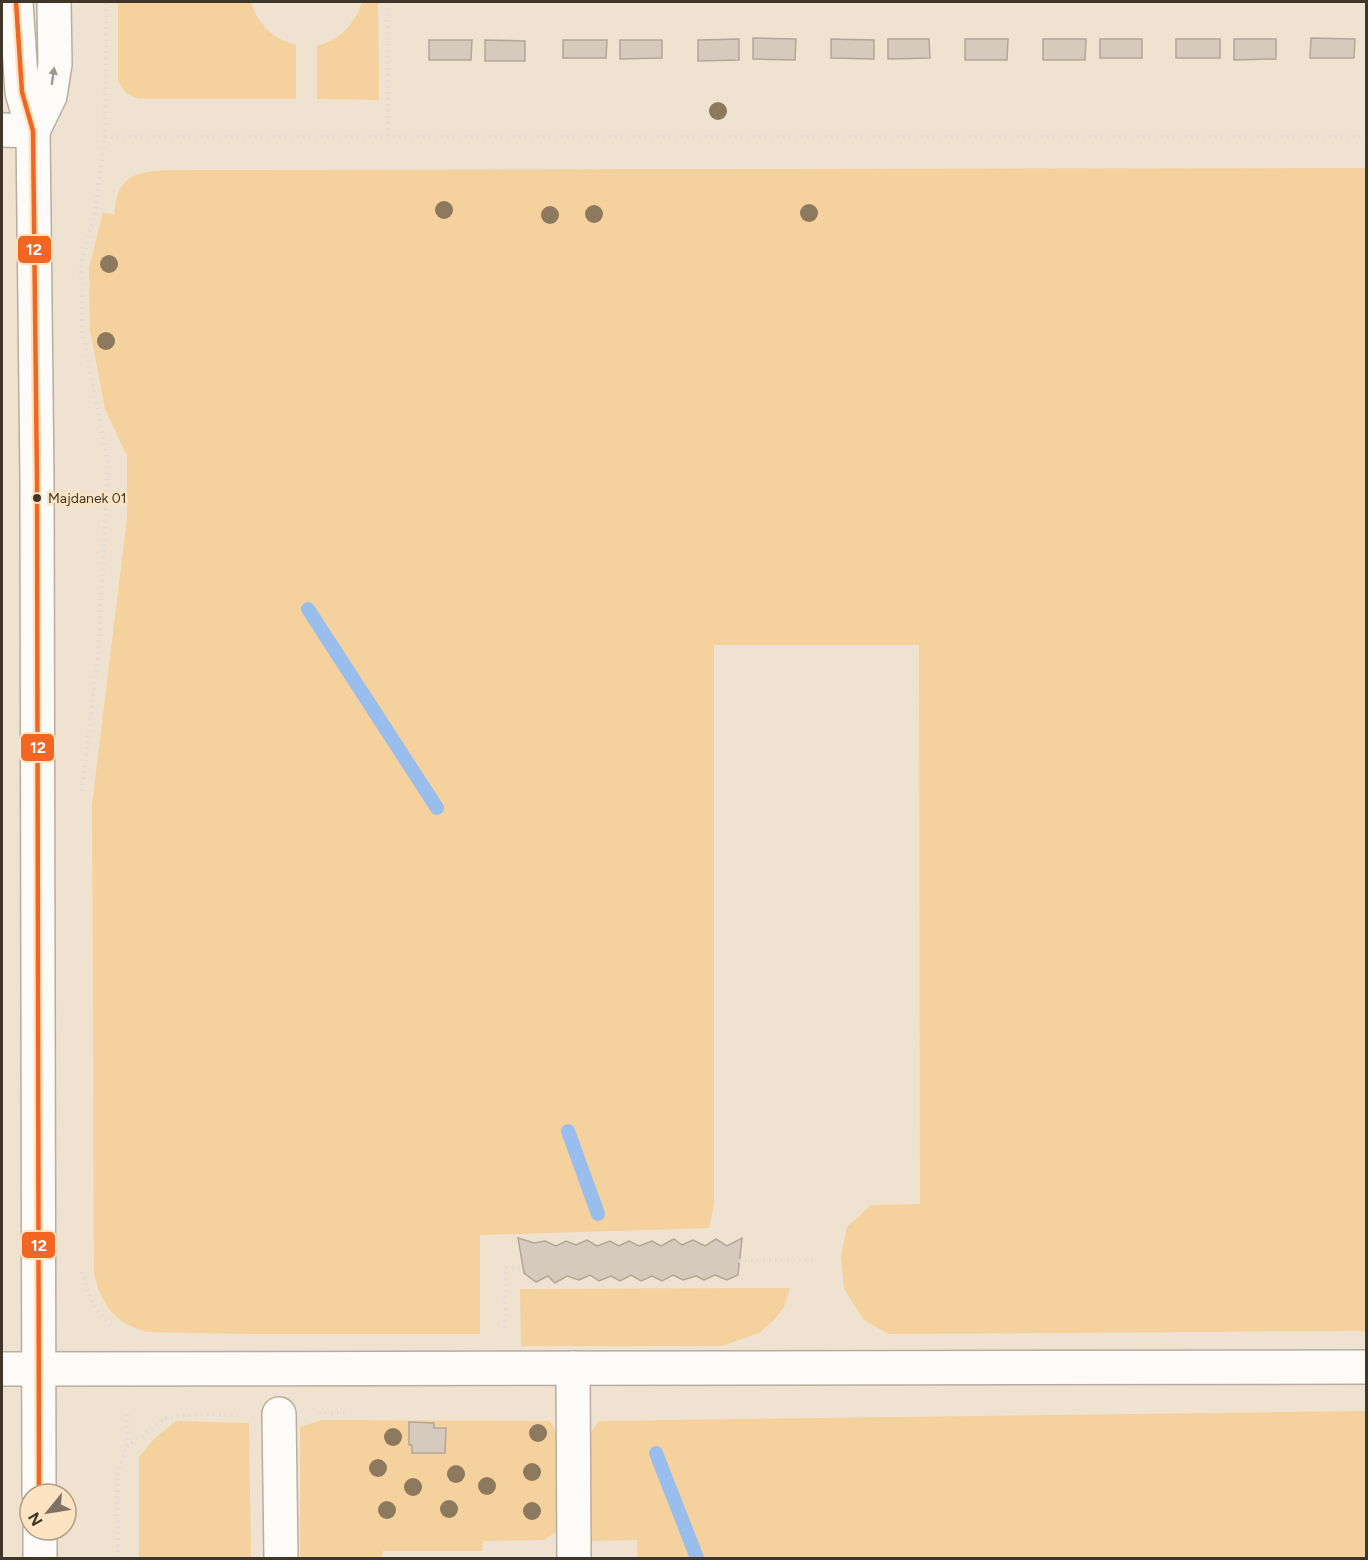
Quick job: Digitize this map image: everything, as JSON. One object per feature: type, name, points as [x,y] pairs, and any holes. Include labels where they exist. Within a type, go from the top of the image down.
[{"type":"street","points":[[33,131],[50,96],[55,64],[54,2]]},
{"type":"street","points":[[12,7],[22,92],[33,131],[37,492],[39,1482]]},
{"type":"street","points":[[2,130],[33,131]]},
{"type":"street","points":[[2,1370],[1366,1367]]},
{"type":"street","points":[[573,1368],[574,1558]]},
{"type":"street","points":[[279,1414],[281,1558]]},
{"type":"street","points":[[40,1542],[40,1558]]},
{"type":"path","points":[[81,795],[99,644],[108,462],[82,331],[81,267],[95,211],[105,137],[106,2]]},
{"type":"path","points":[[387,2],[388,137]]},
{"type":"path","points":[[105,137],[1366,137]]},
{"type":"path","points":[[739,1261],[813,1260]]},
{"type":"path","points":[[82,1272],[88,1297],[102,1318],[118,1330]]},
{"type":"path","points":[[118,1558],[117,1474],[127,1447],[165,1418],[205,1414],[279,1414]]},
{"type":"shaded area","points":[[118,2],[251,2],[258,18],[268,30],[280,39],[296,45],[296,99],[139,99],[126,93],[118,81]]},
{"type":"shaded area","points":[[362,2],[378,2],[379,100],[317,99],[317,46],[333,40],[346,30]]},
{"type":"shaded area","points":[[1366,168],[1366,1331],[888,1334],[864,1320],[844,1289],[841,1255],[847,1227],[871,1205],[920,1204],[919,645],[714,645],[714,1204],[709,1228],[480,1235],[480,1334],[148,1332],[127,1324],[112,1312],[101,1295],[94,1274],[92,805],[127,518],[127,456],[105,409],[90,330],[89,268],[103,212],[114,215],[118,194],[124,183],[140,174],[171,170]]},
{"type":"shaded area","points":[[790,1288],[784,1307],[774,1320],[759,1333],[722,1346],[521,1346],[520,1289]]},
{"type":"shaded area","points":[[1366,1411],[1366,1558],[638,1558],[637,1540],[590,1541],[591,1432],[599,1421]]},
{"type":"shaded area","points":[[322,1420],[550,1421],[556,1431],[559,1530],[544,1540],[483,1541],[482,1551],[383,1551],[382,1558],[300,1558],[300,1427]]},
{"type":"shaded area","points":[[176,1421],[249,1423],[251,1558],[139,1558],[139,1457],[155,1438]]},
{"type":"building","points":[[753,38],[796,39],[795,60],[753,59]]},
{"type":"building","points":[[1311,38],[1355,39],[1354,58],[1310,58]]},
{"type":"building","points":[[739,39],[739,60],[698,61],[698,40]]},
{"type":"building","points":[[831,39],[874,40],[874,59],[831,58]]},
{"type":"building","points":[[888,39],[929,39],[930,58],[888,59]]},
{"type":"building","points":[[965,39],[1008,39],[1007,60],[965,60]]},
{"type":"building","points":[[1043,39],[1086,39],[1085,60],[1043,60]]},
{"type":"building","points":[[1100,39],[1142,39],[1142,58],[1100,58]]},
{"type":"building","points":[[1176,39],[1220,39],[1220,58],[1176,58]]},
{"type":"building","points":[[1234,39],[1276,39],[1276,59],[1234,60]]},
{"type":"building","points":[[429,40],[472,40],[471,60],[429,60]]},
{"type":"building","points":[[485,40],[525,41],[525,61],[485,61]]},
{"type":"building","points":[[563,40],[607,40],[606,58],[563,58]]},
{"type":"building","points":[[620,40],[662,40],[662,58],[620,59]]},
{"type":"building","points":[[518,1238],[534,1243],[545,1241],[556,1246],[566,1241],[576,1245],[587,1240],[597,1246],[610,1241],[619,1246],[629,1241],[639,1246],[652,1241],[661,1246],[674,1239],[682,1245],[693,1240],[705,1246],[716,1239],[727,1246],[742,1238],[738,1275],[727,1280],[715,1275],[704,1280],[696,1276],[683,1280],[673,1275],[662,1281],[652,1276],[641,1281],[631,1275],[620,1281],[611,1276],[599,1281],[590,1275],[579,1280],[567,1276],[555,1283],[548,1276],[536,1282],[524,1273]]},
{"type":"building","points":[[409,1422],[434,1423],[434,1428],[446,1428],[445,1453],[412,1453],[412,1445],[409,1445]]},
{"type":"waterway","points":[[308,609],[437,808]]},
{"type":"waterway","points":[[568,1131],[598,1214]]},
{"type":"waterway","points":[[656,1453],[697,1558]]},
{"type":"transit line","name":"12","points":[[16,2],[22,92],[33,131],[37,481],[39,1482]]},
{"type":"place","name":"Majdanek 01","points":[[37,498]]}]
